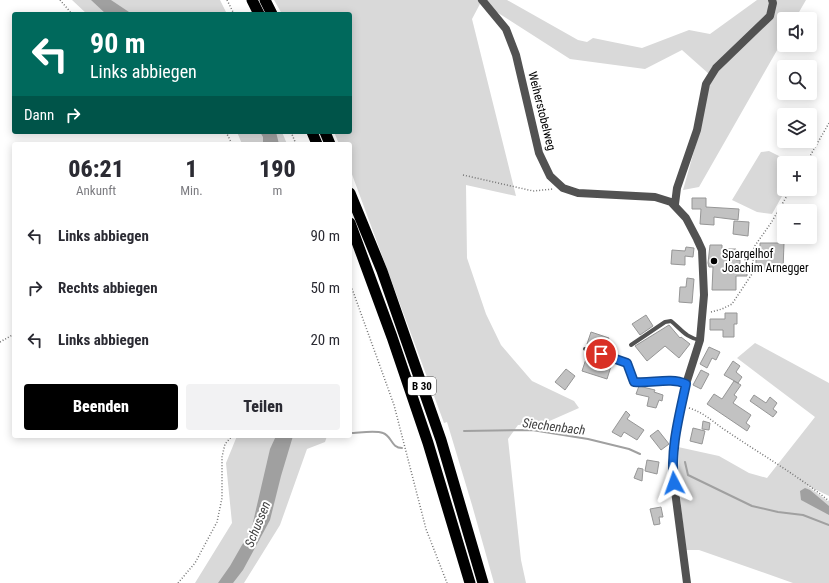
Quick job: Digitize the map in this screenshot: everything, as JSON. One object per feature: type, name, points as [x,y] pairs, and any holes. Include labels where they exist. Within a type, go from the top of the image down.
[{"type":"highway","points":[[252,0],[258,12]]},
{"type":"highway","points":[[265,0],[271,12]]},
{"type":"highway","name":"B 30","points":[[352,198],[382,271],[442,440],[483,583]]},
{"type":"highway","name":"B 30","points":[[352,228],[390,330],[428,443],[470,583]]},
{"type":"street","name":"Weiherstobelweg","points":[[482,0],[506,29],[516,55],[539,153],[550,176],[563,188],[578,193],[604,196],[655,196],[675,204]]},
{"type":"street","points":[[687,583],[672,468],[676,431],[686,384],[700,340],[704,295],[702,250],[686,218],[675,204],[677,188],[697,130],[706,84],[716,68],[770,16],[773,3],[772,0]]},
{"type":"lane","points":[[631,345],[666,322],[671,321],[682,333],[692,339],[700,340]]},
{"type":"lane","points":[[585,349],[627,363],[634,382],[647,383],[668,380],[686,384]]},
{"type":"path","points":[[60,0],[70,12]]},
{"type":"path","points":[[227,0],[233,12]]},
{"type":"path","points":[[810,156],[829,123]]},
{"type":"path","points":[[463,175],[533,191],[563,188]]},
{"type":"path","points":[[703,312],[713,312],[732,304],[752,274],[754,247],[771,223],[787,196]]},
{"type":"path","points":[[352,289],[394,405],[426,529],[447,583]]},
{"type":"path","points":[[0,342],[12,335]]},
{"type":"path","points":[[682,406],[700,412],[708,417],[729,433],[805,482],[829,501]]},
{"type":"path","points":[[178,583],[195,563],[217,522],[222,498],[222,457],[225,444],[230,438]]},
{"type":"shaded area","points":[[72,0],[220,0],[226,12],[85,12]]},
{"type":"shaded area","points":[[274,0],[507,0],[578,40],[587,42],[593,38],[642,48],[689,30],[710,34],[757,0],[806,0],[799,12],[777,12],[777,50],[699,187],[683,190],[700,130],[709,74],[682,50],[645,69],[570,59],[481,2],[472,19],[516,196],[466,185],[467,258],[486,314],[501,345],[532,381],[574,401],[579,408],[545,423],[518,425],[508,439],[521,560],[526,583],[494,583],[447,422],[444,423],[352,174],[352,142],[338,142],[335,134],[352,134],[352,12],[281,12]]},
{"type":"shaded area","points":[[238,134],[283,134],[286,142],[241,142]]},
{"type":"shaded area","points":[[769,151],[779,156],[777,156],[777,196],[782,196],[772,214],[757,212],[732,200],[761,152]]},
{"type":"shaded area","points":[[755,343],[829,383],[829,496],[806,485],[829,502],[829,583],[793,583],[699,550],[686,550],[678,479],[678,447],[719,456],[749,473],[767,478],[815,417],[737,358]]},
{"type":"shaded area","points":[[236,438],[326,438],[325,442],[307,449],[280,525],[244,583],[195,583],[232,523],[226,463]]},
{"type":"water","points":[[91,0],[111,0],[129,12],[104,12]]},
{"type":"water","points":[[261,134],[276,134],[278,142],[263,142]]},
{"type":"water","name":"Schussen","points":[[275,438],[292,438],[270,520],[243,570],[233,583],[218,583],[251,531],[270,449]]},
{"type":"water","points":[[805,488],[810,490],[829,506],[829,515],[801,500],[800,491]]},
{"type":"building","points":[[692,198],[706,198],[706,207],[739,209],[738,220],[714,217],[714,225],[700,224],[701,209],[692,209]]},
{"type":"building","points":[[734,221],[749,222],[748,236],[733,234]]},
{"type":"building","points":[[760,243],[784,244],[783,270],[756,270],[756,248],[760,248]]},
{"type":"building","points":[[710,245],[722,245],[722,249],[736,249],[736,260],[740,260],[740,270],[747,270],[747,276],[736,276],[736,290],[712,290],[713,267],[709,267],[708,263]]},
{"type":"building","points":[[686,247],[694,248],[693,257],[685,256],[685,265],[671,264],[672,250],[685,251]]},
{"type":"building","points":[[687,278],[694,279],[692,303],[679,302],[680,287],[686,287]]},
{"type":"building","points":[[725,313],[737,313],[737,324],[734,324],[734,337],[723,337],[723,330],[710,330],[710,319],[725,319]]},
{"type":"building","points":[[646,315],[653,326],[640,335],[632,324]]},
{"type":"building","points":[[669,325],[680,338],[681,337],[690,344],[679,358],[665,346],[647,361],[635,346]]},
{"type":"building","points":[[591,332],[609,338],[605,349],[587,344]]},
{"type":"building","points":[[709,347],[720,352],[716,360],[712,358],[707,368],[700,364]]},
{"type":"building","points":[[587,356],[612,363],[607,379],[582,371]]},
{"type":"building","points":[[733,361],[740,366],[736,372],[742,377],[738,383],[724,375]]},
{"type":"building","points":[[566,369],[575,376],[565,390],[555,382]]},
{"type":"building","points":[[701,370],[709,374],[701,389],[693,385]]},
{"type":"building","points":[[734,381],[741,385],[734,395],[737,397],[733,403],[751,415],[746,423],[750,426],[747,431],[707,404],[714,394],[722,399]]},
{"type":"building","points":[[639,386],[655,390],[654,392],[663,395],[662,401],[659,400],[656,408],[647,406],[649,397],[636,394]]},
{"type":"building","points":[[754,395],[766,403],[770,397],[777,403],[773,409],[777,412],[773,417],[750,401]]},
{"type":"building","points":[[626,411],[630,415],[627,419],[644,430],[637,440],[624,432],[621,437],[612,432]]},
{"type":"building","points":[[703,421],[710,423],[709,430],[702,429]]},
{"type":"building","points":[[693,428],[705,431],[702,444],[690,441]]},
{"type":"building","points":[[658,430],[669,444],[661,450],[650,436]]},
{"type":"building","points":[[647,460],[659,462],[657,474],[645,471]]},
{"type":"building","points":[[638,468],[643,469],[642,481],[634,478]]},
{"type":"building","points":[[661,507],[663,517],[659,517],[660,524],[654,525],[650,509]]},
{"type":"waterway","name":"Siechenbach","points":[[464,431],[532,430],[588,439],[629,449],[640,454]]},
{"type":"waterway","name":"Siechenbach","points":[[352,433],[380,432],[386,435],[396,446],[402,448]]},
{"type":"waterway","name":"Siechenbach","points":[[685,462],[688,475],[752,506],[778,512],[803,515],[829,525]]},
{"type":"place","name":"Spargelhof Joachim Arnegger","points":[[714,261]]},
{"type":"route","points":[[601,354],[627,363],[634,382],[647,383],[668,380],[686,384],[676,431],[672,468],[674,483]]}]
